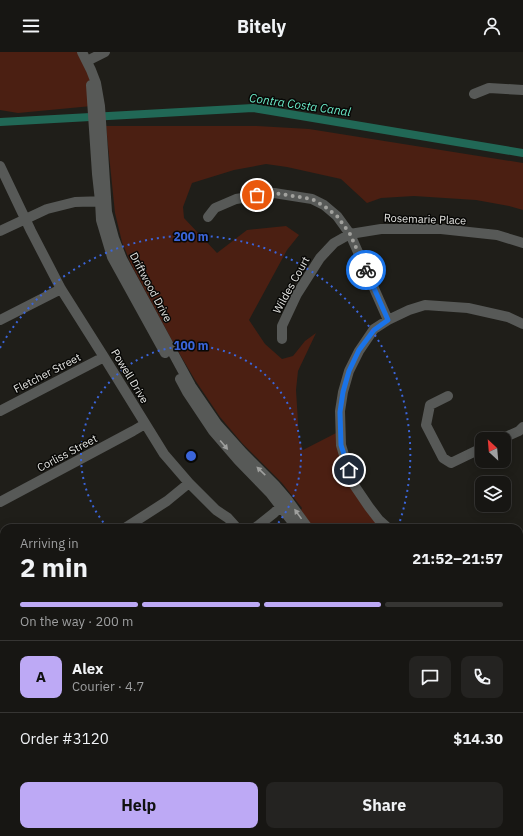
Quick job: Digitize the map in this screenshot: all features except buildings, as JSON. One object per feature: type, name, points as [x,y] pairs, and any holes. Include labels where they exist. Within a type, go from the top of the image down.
[{"type":"street","points":[[85,56],[105,52]]},
{"type":"street","name":"Driftwood Drive","points":[[85,56],[96,106],[97,126],[105,173],[103,201],[122,259],[191,386],[217,424],[275,485],[295,524]]},
{"type":"street","points":[[474,94],[489,88],[523,90]]},
{"type":"street","name":"Powell Drive","points":[[0,166],[61,289],[164,454],[189,483],[216,510],[228,518],[233,524]]},
{"type":"street","points":[[208,217],[215,208],[236,199],[274,193],[312,199],[318,202],[337,216],[350,234],[388,320]]},
{"type":"street","points":[[0,231],[47,209],[75,202],[103,201]]},
{"type":"street","name":"Rosemarie Place","points":[[350,234],[381,229],[441,229],[497,235],[523,243]]},
{"type":"street","name":"Wildes Court","points":[[282,339],[282,326],[297,294],[320,258],[334,244],[350,234]]},
{"type":"street","points":[[0,320],[61,289]]},
{"type":"street","points":[[384,524],[369,507],[352,482],[341,445],[340,412],[343,392],[349,371],[359,350],[374,330],[388,320],[409,310],[426,305],[468,308],[508,317],[523,324]]},
{"type":"street","name":"Fletcher Street","points":[[0,411],[104,357]]},
{"type":"street","points":[[448,396],[430,406],[426,425],[443,458],[451,463],[475,451]]},
{"type":"street","name":"Corliss Street","points":[[0,502],[145,424]]},
{"type":"street","points":[[511,435],[519,431],[523,427]]},
{"type":"street","points":[[131,524],[168,501],[189,483]]},
{"type":"street","points":[[260,524],[284,503]]},
{"type":"street","name":"Driftwood Drive","points":[[284,503],[304,524]]},
{"type":"shaded area","points":[[0,52],[82,52],[91,84],[92,106],[18,113],[0,110]]},
{"type":"shaded area","points":[[106,126],[257,126],[309,129],[523,163],[523,210],[476,200],[414,196],[381,198],[367,203],[341,179],[266,164],[234,170],[192,183],[183,207],[184,218],[217,253],[247,230],[286,226],[299,235],[287,250],[249,320],[265,344],[282,359],[293,356],[305,341],[316,333],[298,371],[296,390],[299,439],[303,450],[340,431],[352,482],[385,524],[310,524],[301,510],[302,508],[282,483],[242,443],[220,417],[195,380],[131,264],[122,242],[115,213]]},
{"type":"waterway","name":"Contra Costa Canal","points":[[0,122],[253,108],[523,153]]},
{"type":"way so far","points":[[257,195],[274,193],[312,199],[324,206],[337,216],[350,234],[366,270]]},
{"type":"route","points":[[349,470],[341,445],[340,412],[343,392],[349,371],[359,350],[374,330],[388,320],[366,270]]}]
